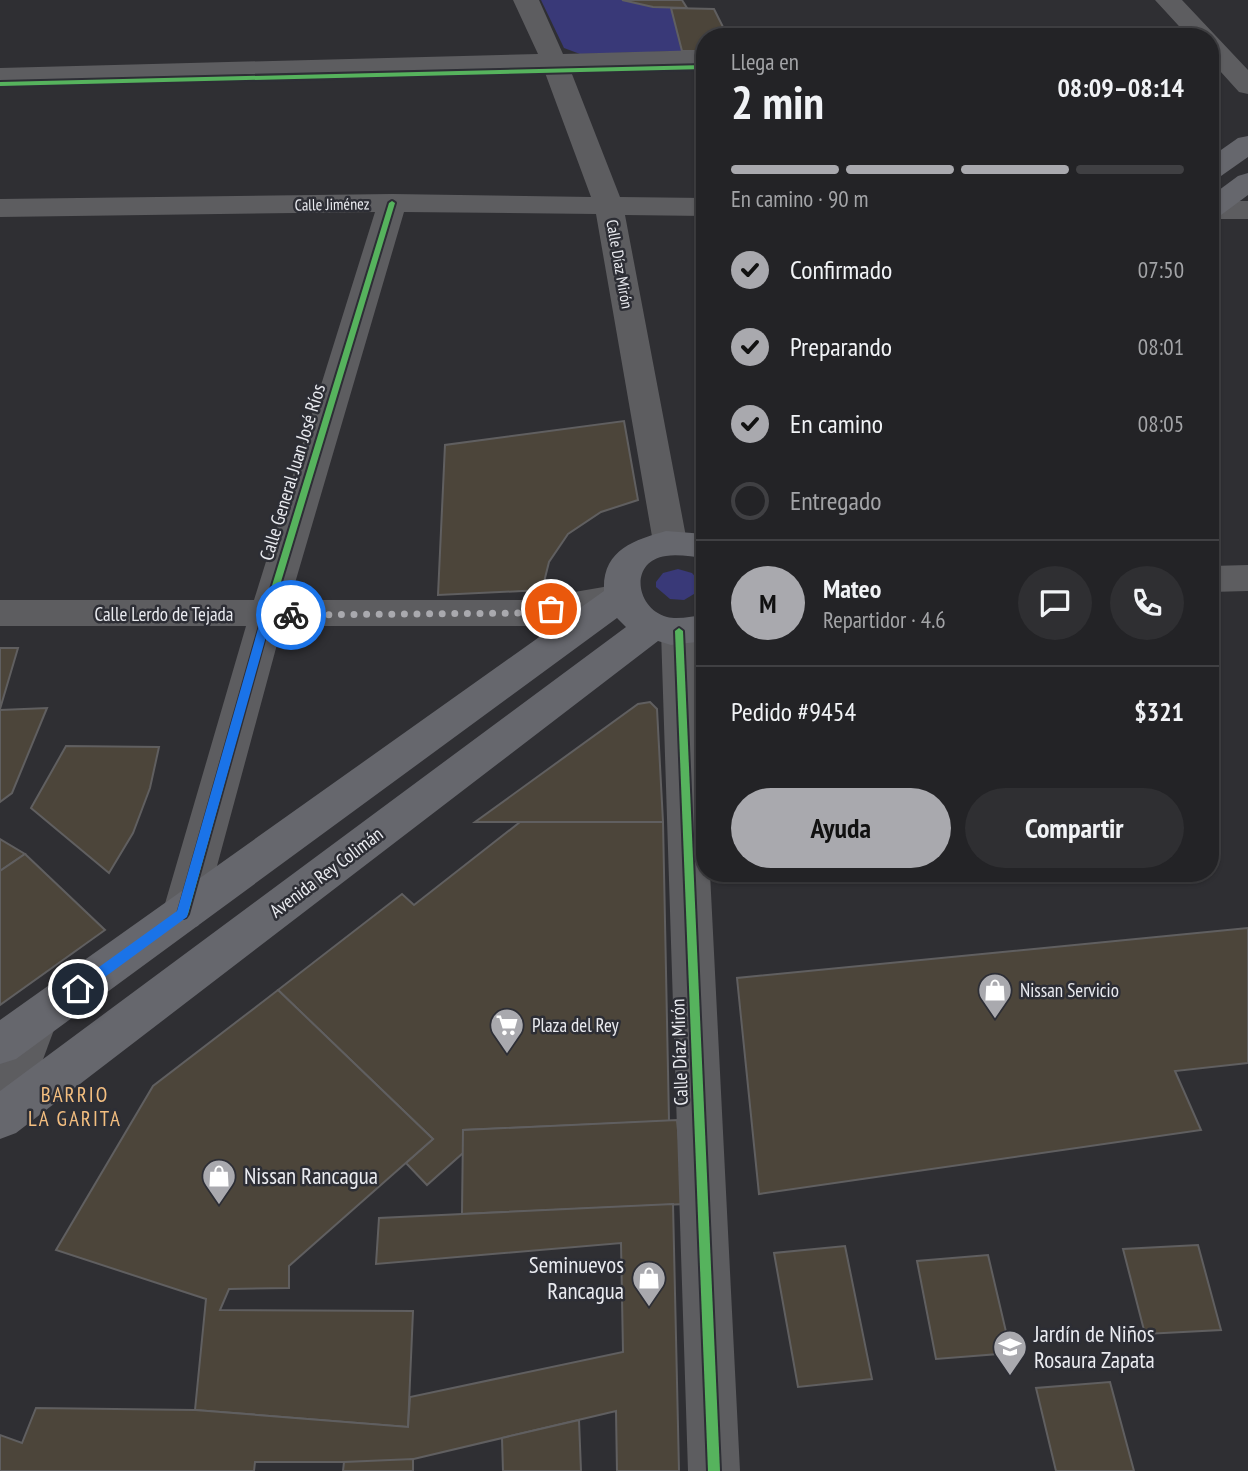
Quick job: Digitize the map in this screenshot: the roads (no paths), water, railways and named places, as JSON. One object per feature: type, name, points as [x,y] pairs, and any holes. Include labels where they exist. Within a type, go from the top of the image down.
[{"type":"main road","points":[[1219,164],[1248,144]]},
{"type":"main road","points":[[1219,204],[1248,182]]},
{"type":"main road","points":[[679,628],[628,608],[621,597],[619,584],[623,570],[632,559],[646,550],[692,540]]},
{"type":"main road","points":[[0,1045],[621,597]]},
{"type":"main road","name":"Avenida Rey Colimán","points":[[0,1117],[679,628]]},
{"type":"street","name":"Calle Díaz Mirón","points":[[526,0],[554,62],[610,206],[692,540]]},
{"type":"street","points":[[1168,0],[1194,28]]},
{"type":"street","points":[[1219,45],[1248,45]]},
{"type":"street","points":[[1219,54],[1248,86]]},
{"type":"street","points":[[0,76],[696,58]]},
{"type":"street","name":"Calle Jiménez","points":[[0,208],[392,203],[696,207]]},
{"type":"street","name":"Calle General Juan José Ríos","points":[[183,914],[267,615],[392,203]]},
{"type":"street","points":[[1219,210],[1248,211]]},
{"type":"street","points":[[1219,579],[1248,578]]},
{"type":"street","name":"Calle Lerdo de Tejada","points":[[0,614],[528,613],[621,597]]},
{"type":"street","name":"Calle Díaz Mirón","points":[[679,628],[713,1471]]},
{"type":"street","points":[[0,1117],[36,1019]]},
{"type":"place","name":"Nissan Servicio","points":[[995,1020]]},
{"type":"place","name":"Plaza del Rey","points":[[507,1055]]},
{"type":"place","name":"Nissan Rancagua","points":[[219,1206]]},
{"type":"place","name":"Seminuevos Rancagua","points":[[649,1308]]},
{"type":"place","name":"Jardín de Niños Rosaura Zapata","points":[[1010,1377]]},
{"type":"district","name":"BARRIO LA GARITA","points":[[75,1107]]}]
